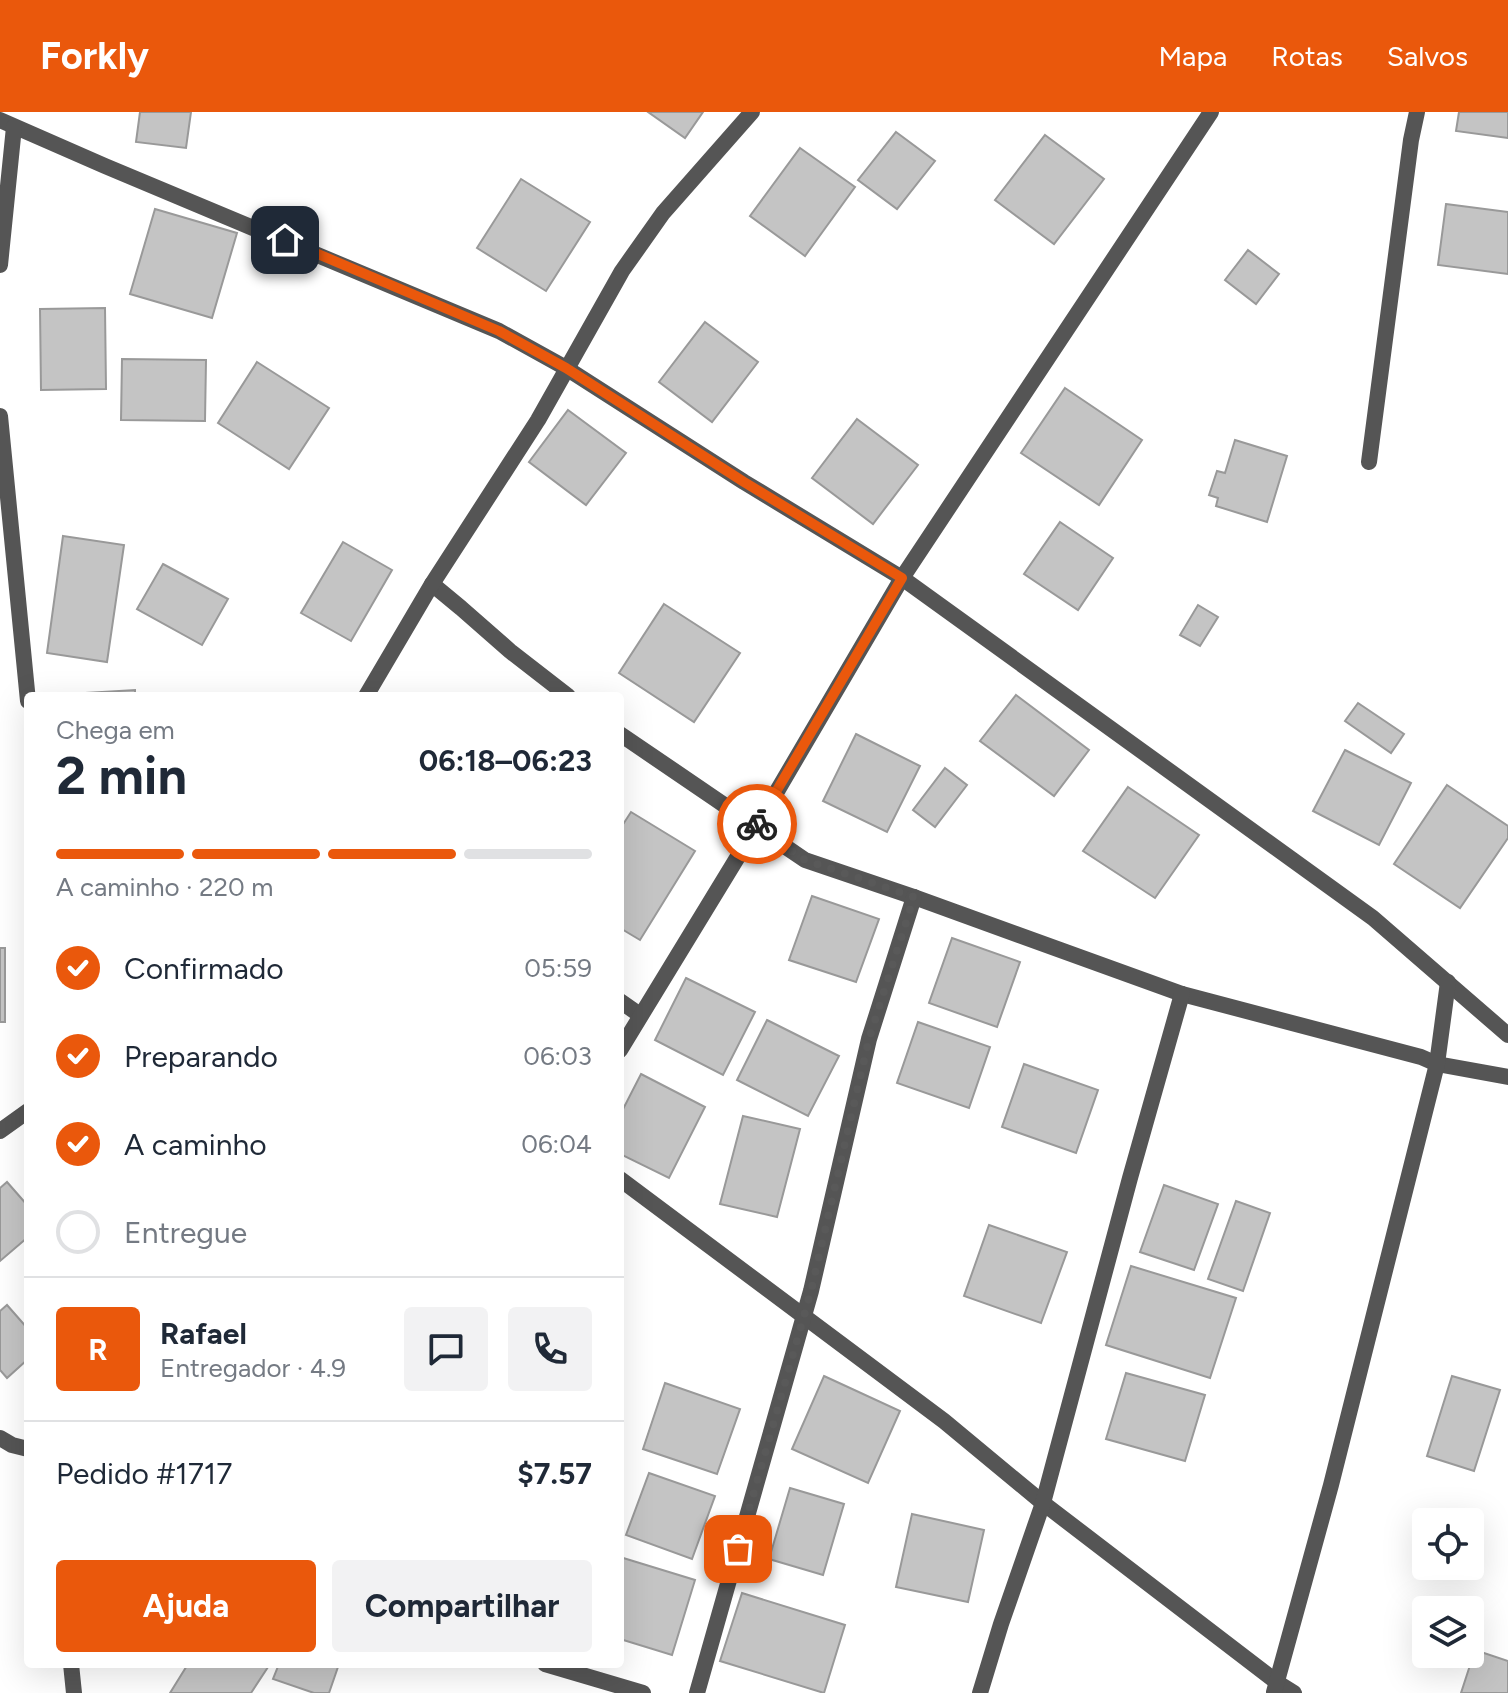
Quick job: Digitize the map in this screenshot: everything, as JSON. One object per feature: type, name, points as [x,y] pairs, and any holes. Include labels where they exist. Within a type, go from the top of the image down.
[{"type":"street","points":[[368,692],[432,584],[538,420],[622,271],[663,213],[752,112]]},
{"type":"street","points":[[624,1043],[756,827],[902,578],[1211,112]]},
{"type":"street","points":[[1369,462],[1417,112]]},
{"type":"street","points":[[0,265],[7,123],[499,331],[566,368],[902,578],[1373,918],[1508,1035]]},
{"type":"street","points":[[0,416],[27,692]]},
{"type":"street","points":[[432,584],[563,692]]},
{"type":"street","points":[[624,737],[805,860],[1182,994],[1421,1057],[1437,1064],[1508,1077]]},
{"type":"street","points":[[697,1693],[811,1291],[869,1039],[914,897]]},
{"type":"street","points":[[1276,1688],[1331,1485],[1437,1064],[1448,982]]},
{"type":"street","points":[[980,1693],[1043,1503],[1182,994]]},
{"type":"street","points":[[624,1004],[640,1015]]},
{"type":"street","points":[[0,1131],[24,1114]]},
{"type":"street","points":[[624,1182],[944,1421],[1276,1688],[1294,1693]]},
{"type":"street","points":[[0,1438],[24,1448]]},
{"type":"street","points":[[71,1668],[74,1693]]},
{"type":"street","points":[[559,1668],[643,1693]]},
{"type":"building","points":[[140,112],[191,112],[186,148],[136,142]]},
{"type":"building","points":[[648,112],[703,112],[685,138]]},
{"type":"building","points":[[1459,112],[1508,112],[1508,138],[1456,131]]},
{"type":"building","points":[[896,132],[935,161],[897,209],[858,180]]},
{"type":"building","points":[[1045,135],[1104,179],[1054,244],[995,200]]},
{"type":"building","points":[[800,148],[855,187],[805,256],[750,216]]},
{"type":"building","points":[[521,179],[590,222],[546,291],[477,248]]},
{"type":"building","points":[[1446,204],[1508,212],[1508,274],[1438,265]]},
{"type":"building","points":[[155,209],[237,233],[212,318],[130,294]]},
{"type":"building","points":[[1248,250],[1279,274],[1256,304],[1225,280]]},
{"type":"building","points":[[105,308],[106,389],[41,390],[40,309]]},
{"type":"building","points":[[705,322],[758,362],[712,422],[659,382]]},
{"type":"building","points":[[122,359],[206,360],[205,421],[121,420]]},
{"type":"building","points":[[257,362],[329,408],[289,469],[218,423]]},
{"type":"building","points":[[1065,388],[1142,440],[1099,505],[1021,453]]},
{"type":"building","points":[[568,410],[626,453],[586,505],[529,462]]},
{"type":"building","points":[[857,419],[918,465],[873,524],[812,478]]},
{"type":"building","points":[[1235,440],[1287,456],[1267,522],[1216,506],[1218,498],[1209,495],[1217,471],[1225,473]]},
{"type":"building","points":[[1060,522],[1113,558],[1078,610],[1024,574]]},
{"type":"building","points":[[63,536],[124,545],[107,662],[47,653]]},
{"type":"building","points":[[343,542],[392,570],[351,641],[301,613]]},
{"type":"building","points":[[163,564],[228,599],[202,645],[137,609]]},
{"type":"building","points":[[664,604],[740,653],[694,722],[619,673]]},
{"type":"building","points":[[1198,605],[1218,617],[1200,646],[1180,635]]},
{"type":"building","points":[[1016,695],[1089,750],[1054,796],[980,741]]},
{"type":"building","points":[[1358,703],[1404,734],[1391,753],[1345,721]]},
{"type":"building","points":[[856,734],[920,766],[887,832],[823,801]]},
{"type":"building","points":[[1345,750],[1411,783],[1379,845],[1313,811]]},
{"type":"building","points":[[945,768],[967,785],[935,827],[913,810]]},
{"type":"building","points":[[1447,785],[1508,826],[1508,838],[1460,908],[1394,864]]},
{"type":"building","points":[[1128,787],[1199,835],[1155,898],[1083,851]]},
{"type":"building","points":[[631,812],[695,851],[640,940],[624,930],[624,823]]},
{"type":"building","points":[[812,896],[879,919],[856,982],[789,960]]},
{"type":"building","points":[[952,938],[1020,962],[997,1027],[929,1003]]},
{"type":"building","points":[[0,948],[5,948],[5,1022],[0,1022]]},
{"type":"building","points":[[686,978],[755,1012],[723,1075],[655,1040]]},
{"type":"building","points":[[767,1020],[839,1056],[808,1116],[737,1080]]},
{"type":"building","points":[[918,1022],[990,1047],[969,1108],[897,1083]]},
{"type":"building","points":[[1024,1064],[1098,1090],[1076,1153],[1002,1127]]},
{"type":"building","points":[[641,1074],[705,1107],[669,1178],[624,1156],[624,1107]]},
{"type":"building","points":[[743,1116],[800,1129],[777,1217],[720,1204]]},
{"type":"building","points":[[7,1182],[24,1201],[24,1240],[0,1261],[0,1188]]},
{"type":"building","points":[[1164,1185],[1218,1204],[1194,1270],[1140,1252]]},
{"type":"building","points":[[1236,1201],[1270,1213],[1243,1291],[1208,1279]]},
{"type":"building","points":[[989,1225],[1067,1252],[1041,1323],[964,1296]]},
{"type":"building","points":[[1131,1266],[1236,1298],[1210,1378],[1106,1345]]},
{"type":"building","points":[[7,1305],[24,1324],[24,1363],[7,1378],[0,1370],[0,1311]]},
{"type":"building","points":[[1126,1373],[1205,1395],[1185,1461],[1106,1439]]},
{"type":"building","points":[[824,1376],[900,1411],[868,1483],[792,1449]]},
{"type":"building","points":[[1452,1376],[1500,1390],[1474,1471],[1427,1456]]},
{"type":"building","points":[[665,1383],[740,1409],[717,1474],[643,1449]]},
{"type":"building","points":[[649,1473],[715,1496],[692,1559],[626,1535]]},
{"type":"building","points":[[790,1488],[844,1504],[823,1575],[769,1559]]},
{"type":"building","points":[[912,1514],[984,1530],[968,1602],[896,1587]]},
{"type":"building","points":[[624,1558],[695,1580],[672,1655],[624,1640]]},
{"type":"building","points":[[742,1593],[845,1625],[824,1693],[720,1661]]},
{"type":"building","points":[[1484,1653],[1508,1661],[1508,1693],[1461,1693],[1469,1668],[1484,1668]]},
{"type":"building","points":[[186,1668],[267,1668],[251,1693],[170,1693]]},
{"type":"building","points":[[277,1668],[338,1668],[329,1693],[314,1693],[273,1679]]},
{"type":"way so far","points":[[738,1549],[811,1291],[869,1039],[914,897],[805,860],[756,827],[757,824]]},
{"type":"route","points":[[285,240],[499,331],[566,368],[902,578],[757,824]]}]
